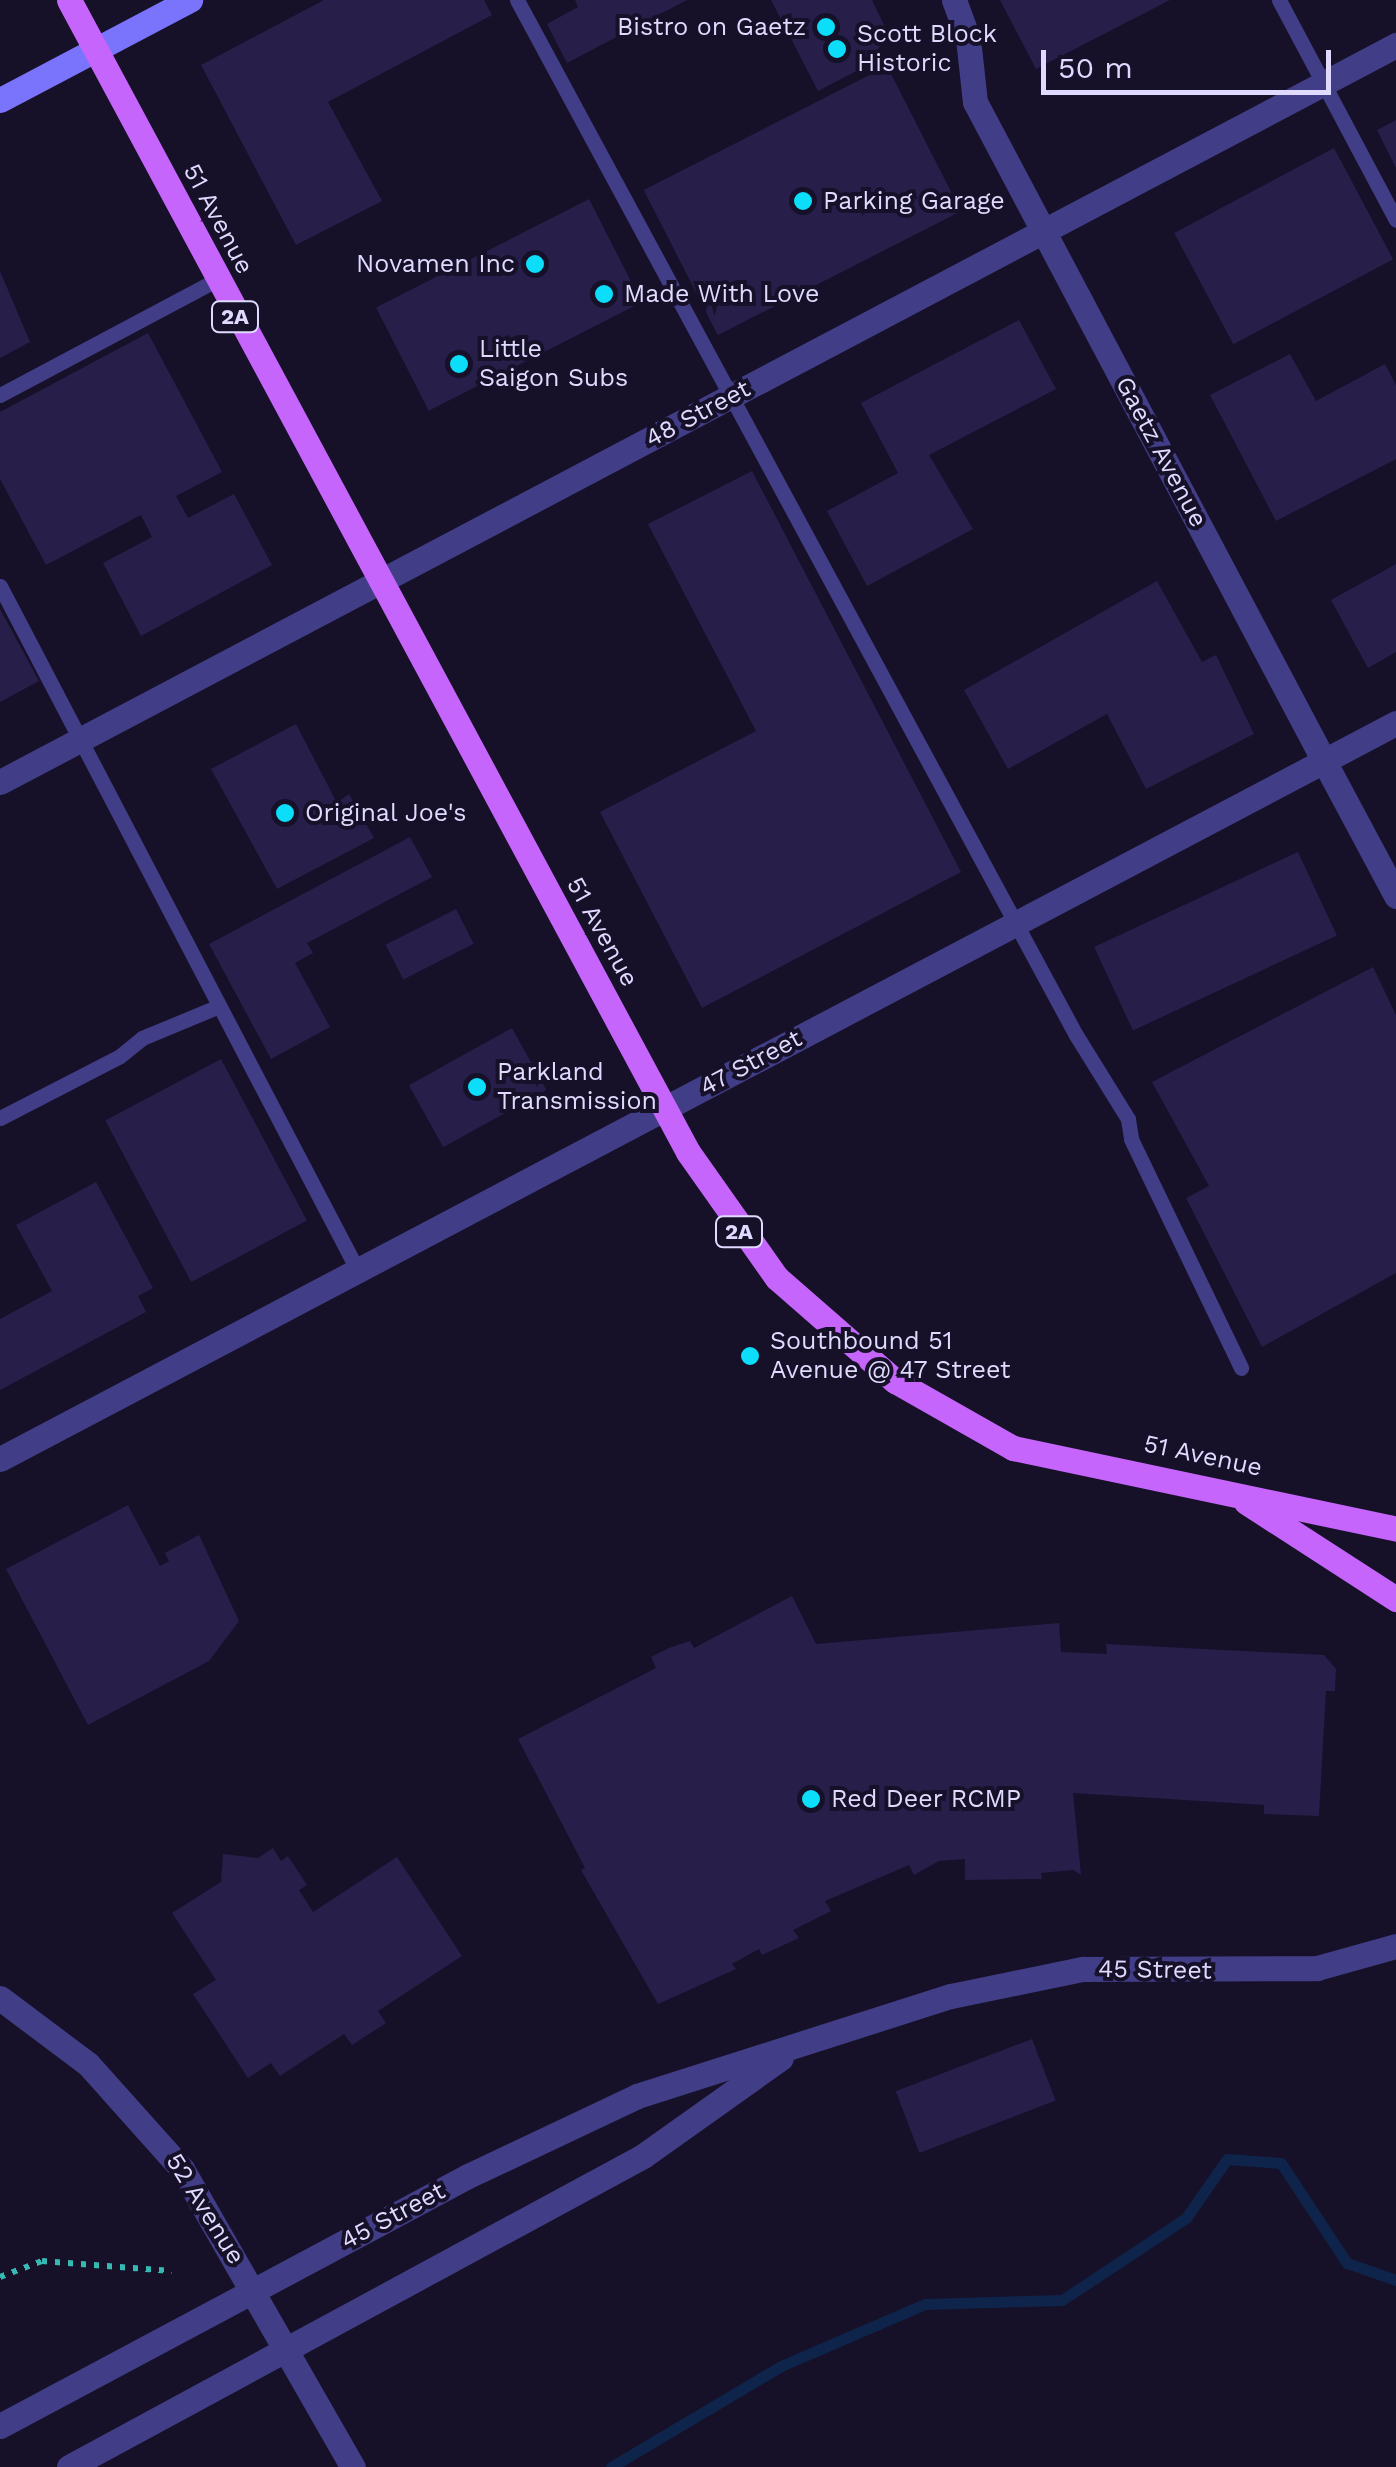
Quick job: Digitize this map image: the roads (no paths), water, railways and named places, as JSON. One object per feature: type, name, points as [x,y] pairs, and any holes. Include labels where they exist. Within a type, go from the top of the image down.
[{"type":"main road","name":"51 Avenue","points":[[69,0],[664,1109],[745,1241],[812,1314],[895,1381],[1012,1448],[1396,1529]]},
{"type":"main road","points":[[0,100],[190,0]]},
{"type":"main road","points":[[1229,1491],[1396,1599]]},
{"type":"street","name":"Gaetz Avenue","points":[[954,0],[968,38],[975,102],[1396,896]]},
{"type":"street","name":"48 Street","points":[[0,782],[1396,45]]},
{"type":"street","name":"47 Street","points":[[0,1459],[1396,723]]},
{"type":"street","name":"45 Street","points":[[0,2426],[468,2176],[637,2096],[951,1996],[1083,1969],[1317,1968],[1396,1946]]},
{"type":"street","name":"52 Avenue","points":[[0,1998],[88,2064],[152,2129],[256,2290],[353,2467]]},
{"type":"street","name":"45 Street","points":[[68,2467],[643,2156],[802,2043]]},
{"type":"lane","points":[[517,0],[1017,923],[1128,1119],[1131,1139],[1241,1368]]},
{"type":"lane","points":[[1279,0],[1396,220]]},
{"type":"lane","points":[[0,395],[216,280]]},
{"type":"lane","points":[[0,586],[214,988],[217,1008],[358,1271]]},
{"type":"lane","points":[[0,1118],[120,1056],[142,1038],[217,1008]]},
{"type":"waterway","points":[[611,2467],[781,2366],[925,2304],[1062,2300],[1186,2218],[1227,2159],[1281,2163],[1347,2263],[1396,2280]]},
{"type":"place","name":"Bistro on Gaetz","points":[[826,27]]},
{"type":"place","name":"Scott Block Historic","points":[[837,49]]},
{"type":"place","name":"Parking Garage","points":[[803,201]]},
{"type":"place","name":"Novamen Inc","points":[[535,264]]},
{"type":"place","name":"Made With Love","points":[[604,294]]},
{"type":"place","name":"Little Saigon Subs","points":[[459,364]]},
{"type":"place","name":"Original Joe's","points":[[285,813]]},
{"type":"place","name":"Parkland Transmission","points":[[477,1087]]},
{"type":"place","name":"Southbound 51 Avenue @ 47 Street","points":[[750,1356]]},
{"type":"place","name":"Red Deer RCMP","points":[[811,1799]]}]
